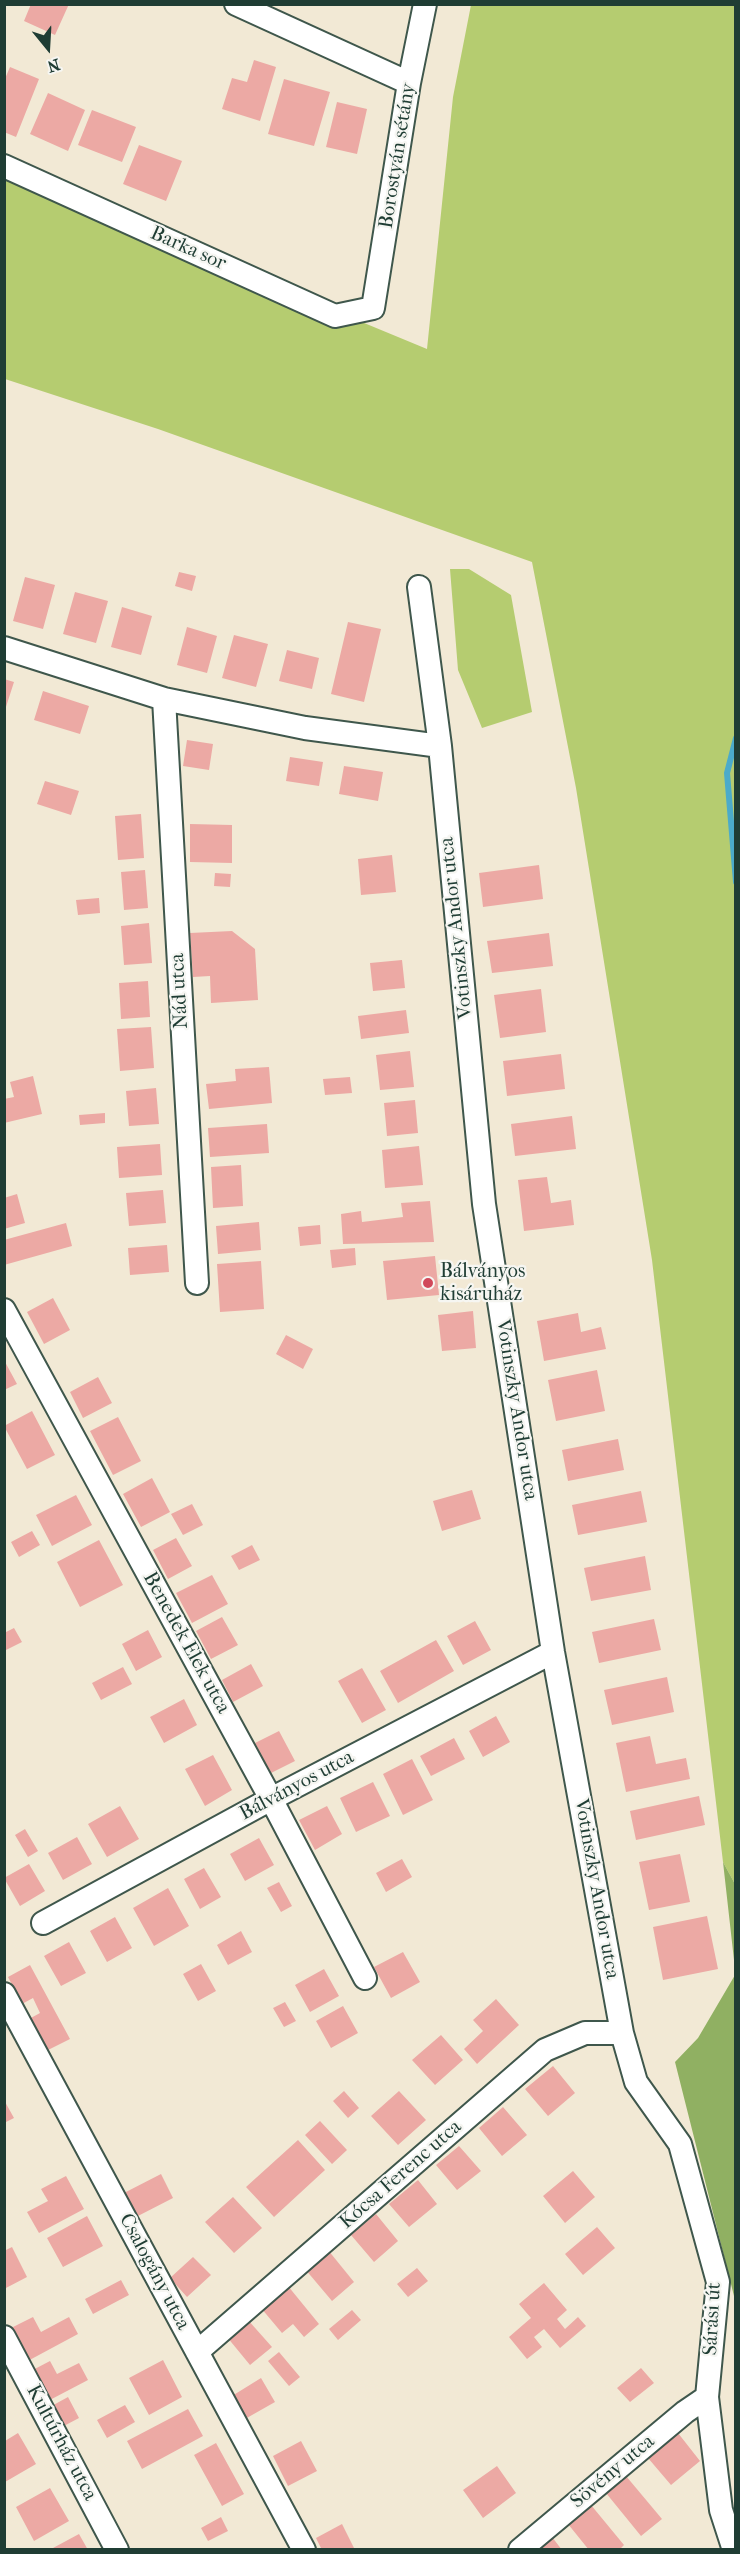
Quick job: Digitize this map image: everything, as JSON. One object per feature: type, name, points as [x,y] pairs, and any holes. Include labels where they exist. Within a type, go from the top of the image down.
[{"type":"street","points":[[236,4],[409,83]]},
{"type":"street","name":"Borostyán sétány","points":[[373,308],[409,83],[425,4]]},
{"type":"street","name":"Barka sor","points":[[4,166],[335,316],[373,308]]},
{"type":"street","name":"Votinszky Andor utca","points":[[418,587],[440,746],[484,1204],[553,1652],[622,2033]]},
{"type":"street","points":[[4,648],[164,699],[305,728],[440,746]]},
{"type":"street","name":"Nád utca","points":[[164,699],[197,1283]]},
{"type":"street","name":"Benedek Elek utca","points":[[4,1310],[271,1799],[365,1978]]},
{"type":"street","name":"Bálványos utca","points":[[43,1923],[271,1799],[553,1652]]},
{"type":"street","name":"Csalogány utca","points":[[4,1994],[304,2550]]},
{"type":"street","name":"Kócsa Ferenc utca","points":[[197,2352],[545,2050],[585,2033],[622,2033]]},
{"type":"street","name":"Sárási út","points":[[622,2033],[636,2082],[680,2144],[717,2282],[707,2397],[721,2510],[734,2550]]},
{"type":"street","name":"Kultúrház utca","points":[[4,2337],[117,2550]]},
{"type":"street","name":"Sövény utca","points":[[520,2550],[685,2412],[707,2397]]},
{"type":"green space","points":[[471,5],[735,5],[735,1884],[723,1862],[652,1260],[576,788],[532,562],[158,429],[5,379],[4,174],[427,349],[453,97]]},
{"type":"green space","points":[[450,569],[469,569],[511,595],[532,712],[482,728],[458,670]]},
{"type":"green space","points":[[723,1862],[735,1884],[735,1969]]},
{"type":"green space","points":[[735,1975],[735,2316],[734,2296],[675,2062],[698,2038]]},
{"type":"building","points":[[31,4],[69,4],[55,35],[24,21]]},
{"type":"building","points":[[254,60],[276,67],[260,121],[222,109],[232,78],[247,82]]},
{"type":"building","points":[[10,67],[39,79],[16,137],[4,132],[4,81]]},
{"type":"building","points":[[284,79],[330,92],[314,146],[268,134]]},
{"type":"building","points":[[48,93],[85,110],[68,151],[30,134]]},
{"type":"building","points":[[337,102],[367,109],[357,154],[326,147]]},
{"type":"building","points":[[92,110],[136,127],[122,162],[78,145]]},
{"type":"building","points":[[139,145],[182,161],[166,201],[123,184]]},
{"type":"building","points":[[179,572],[196,576],[192,591],[175,586]]},
{"type":"building","points":[[25,577],[55,585],[43,629],[13,621]]},
{"type":"building","points":[[75,592],[108,601],[96,643],[63,634]]},
{"type":"building","points":[[122,607],[152,616],[141,655],[111,647]]},
{"type":"building","points":[[348,622],[381,629],[364,702],[331,694]]},
{"type":"building","points":[[187,627],[217,636],[207,673],[177,665]]},
{"type":"building","points":[[234,635],[268,644],[256,687],[222,678]]},
{"type":"building","points":[[287,650],[319,658],[312,689],[279,681]]},
{"type":"building","points":[[4,679],[14,682],[5,710],[4,710]]},
{"type":"building","points":[[43,691],[89,706],[80,734],[34,720]]},
{"type":"building","points":[[187,740],[213,744],[209,770],[183,766]]},
{"type":"building","points":[[290,757],[323,762],[319,786],[286,781]]},
{"type":"building","points":[[344,766],[383,772],[378,801],[339,794]]},
{"type":"building","points":[[45,781],[79,791],[71,815],[37,804]]},
{"type":"building","points":[[141,814],[144,858],[118,860],[115,816]]},
{"type":"building","points":[[190,824],[232,825],[232,863],[190,862]]},
{"type":"building","points":[[392,855],[396,892],[361,895],[358,859]]},
{"type":"building","points":[[539,865],[543,899],[483,907],[479,873]]},
{"type":"building","points":[[145,870],[148,908],[124,910],[121,872]]},
{"type":"building","points":[[215,873],[231,874],[230,887],[214,886]]},
{"type":"building","points":[[99,898],[100,913],[78,915],[76,900]]},
{"type":"building","points":[[149,923],[152,963],[124,965],[121,926]]},
{"type":"building","points":[[232,931],[255,949],[258,1000],[211,1003],[210,976],[193,977],[190,933]]},
{"type":"building","points":[[549,933],[553,966],[492,973],[487,941]]},
{"type":"building","points":[[402,960],[405,988],[373,991],[370,963]]},
{"type":"building","points":[[148,981],[150,1017],[121,1019],[119,983]]},
{"type":"building","points":[[541,989],[546,1032],[500,1038],[494,995]]},
{"type":"building","points":[[406,1010],[409,1033],[361,1039],[358,1016]]},
{"type":"building","points":[[151,1027],[154,1068],[120,1071],[117,1029]]},
{"type":"building","points":[[410,1051],[414,1087],[380,1090],[376,1055]]},
{"type":"building","points":[[561,1054],[565,1089],[507,1096],[503,1061]]},
{"type":"building","points":[[269,1067],[272,1103],[209,1109],[206,1084],[236,1081],[235,1069]]},
{"type":"building","points":[[33,1076],[42,1114],[4,1123],[4,1099],[14,1097],[10,1082]]},
{"type":"building","points":[[350,1077],[352,1093],[325,1095],[323,1079]]},
{"type":"building","points":[[156,1088],[159,1124],[129,1126],[126,1091]]},
{"type":"building","points":[[415,1100],[418,1133],[387,1136],[384,1103]]},
{"type":"building","points":[[105,1113],[105,1123],[80,1125],[79,1115]]},
{"type":"building","points":[[572,1116],[576,1149],[515,1156],[511,1124]]},
{"type":"building","points":[[267,1124],[269,1153],[210,1157],[208,1128]]},
{"type":"building","points":[[160,1144],[162,1175],[119,1178],[117,1147]]},
{"type":"building","points":[[419,1146],[423,1185],[385,1188],[382,1150]]},
{"type":"building","points":[[241,1165],[243,1206],[213,1208],[211,1167]]},
{"type":"building","points":[[547,1177],[551,1203],[571,1200],[574,1225],[524,1231],[518,1180]]},
{"type":"building","points":[[163,1190],[166,1223],[129,1226],[126,1193]]},
{"type":"building","points":[[17,1194],[25,1223],[4,1229],[4,1198]]},
{"type":"building","points":[[430,1201],[434,1242],[343,1244],[341,1214],[361,1211],[362,1222],[403,1217],[401,1203]]},
{"type":"building","points":[[259,1222],[261,1250],[218,1254],[216,1226]]},
{"type":"building","points":[[66,1223],[72,1246],[4,1265],[4,1240]]},
{"type":"building","points":[[320,1225],[321,1244],[300,1246],[298,1227]]},
{"type":"building","points":[[167,1245],[169,1272],[130,1275],[128,1248]]},
{"type":"building","points":[[355,1248],[356,1265],[332,1268],[330,1250]]},
{"type":"building","points":[[435,1256],[439,1295],[387,1300],[383,1261]]},
{"type":"building","points":[[261,1261],[264,1309],[220,1312],[217,1264]]},
{"type":"building","points":[[53,1298],[70,1330],[44,1344],[27,1312]]},
{"type":"building","points":[[473,1311],[476,1348],[442,1351],[438,1315]]},
{"type":"building","points":[[578,1313],[581,1332],[601,1327],[606,1349],[544,1361],[537,1321]]},
{"type":"building","points":[[286,1335],[313,1349],[303,1369],[276,1354]]},
{"type":"building","points":[[4,1360],[17,1384],[4,1390]]},
{"type":"building","points":[[597,1370],[605,1411],[556,1421],[548,1380]]},
{"type":"building","points":[[98,1377],[112,1403],[83,1418],[70,1392]]},
{"type":"building","points":[[32,1411],[55,1455],[27,1469],[4,1426]]},
{"type":"building","points":[[118,1417],[141,1461],[113,1475],[90,1431]]},
{"type":"building","points":[[618,1439],[624,1470],[568,1481],[562,1450]]},
{"type":"building","points":[[152,1478],[170,1512],[141,1527],[123,1494]]},
{"type":"building","points":[[472,1490],[481,1519],[442,1531],[433,1501]]},
{"type":"building","points":[[641,1491],[647,1522],[578,1535],[572,1505]]},
{"type":"building","points":[[76,1495],[92,1525],[52,1546],[36,1515]]},
{"type":"building","points":[[192,1504],[203,1525],[183,1535],[171,1514]]},
{"type":"building","points":[[32,1531],[40,1545],[19,1557],[11,1542]]},
{"type":"building","points":[[176,1538],[192,1566],[168,1579],[153,1550]]},
{"type":"building","points":[[99,1540],[123,1585],[80,1607],[57,1562]]},
{"type":"building","points":[[252,1545],[260,1560],[239,1570],[231,1556]]},
{"type":"building","points":[[645,1556],[651,1590],[591,1601],[584,1568]]},
{"type":"building","points":[[212,1575],[228,1604],[192,1623],[176,1593]]},
{"type":"building","points":[[222,1617],[238,1645],[211,1659],[196,1631]]},
{"type":"building","points":[[654,1619],[661,1650],[599,1663],[592,1632]]},
{"type":"building","points":[[475,1621],[491,1650],[463,1665],[447,1636]]},
{"type":"building","points":[[14,1628],[22,1642],[4,1651],[4,1633]]},
{"type":"building","points":[[148,1630],[162,1657],[136,1671],[122,1644]]},
{"type":"building","points":[[436,1640],[454,1671],[398,1703],[380,1671]]},
{"type":"building","points":[[251,1664],[263,1686],[233,1702],[222,1680]]},
{"type":"building","points":[[123,1667],[132,1684],[101,1700],[92,1683]]},
{"type":"building","points":[[362,1668],[386,1710],[362,1723],[338,1681]]},
{"type":"building","points":[[667,1677],[674,1712],[612,1725],[604,1690]]},
{"type":"building","points":[[184,1699],[197,1725],[164,1743],[150,1717]]},
{"type":"building","points":[[496,1716],[510,1742],[483,1757],[469,1731]]},
{"type":"building","points":[[279,1731],[295,1761],[271,1773],[255,1743]]},
{"type":"building","points":[[650,1736],[656,1764],[686,1758],[690,1779],[626,1792],[616,1743]]},
{"type":"building","points":[[454,1738],[465,1759],[431,1776],[420,1756]]},
{"type":"building","points":[[213,1755],[232,1790],[205,1806],[185,1769]]},
{"type":"building","points":[[412,1759],[433,1800],[403,1815],[383,1774]]},
{"type":"building","points":[[373,1782],[390,1816],[356,1832],[340,1798]]},
{"type":"building","points":[[699,1796],[705,1825],[636,1840],[630,1811]]},
{"type":"building","points":[[120,1806],[139,1839],[107,1857],[88,1824]]},
{"type":"building","points":[[327,1806],[342,1834],[315,1850],[299,1820]]},
{"type":"building","points":[[25,1829],[38,1851],[28,1857],[15,1835]]},
{"type":"building","points":[[77,1837],[92,1864],[63,1880],[48,1853]]},
{"type":"building","points":[[259,1838],[274,1865],[245,1881],[230,1854]]},
{"type":"building","points":[[680,1854],[690,1902],[649,1910],[639,1862]]},
{"type":"building","points":[[402,1859],[412,1877],[386,1892],[376,1873]]},
{"type":"building","points":[[29,1864],[45,1891],[20,1906],[4,1878]]},
{"type":"building","points":[[204,1868],[221,1897],[200,1909],[184,1879]]},
{"type":"building","points":[[279,1882],[292,1906],[281,1912],[267,1888]]},
{"type":"building","points":[[168,1888],[189,1926],[154,1946],[133,1908]]},
{"type":"building","points":[[707,1916],[718,1969],[663,1980],[653,1927]]},
{"type":"building","points":[[115,1917],[132,1948],[107,1962],[90,1931]]},
{"type":"building","points":[[241,1931],[252,1952],[228,1965],[217,1945]]},
{"type":"building","points":[[69,1942],[86,1973],[61,1986],[44,1956]]},
{"type":"building","points":[[403,1952],[420,1982],[391,1998],[374,1967]]},
{"type":"building","points":[[201,1964],[216,1991],[198,2001],[183,1974]]},
{"type":"building","points":[[30,1965],[70,2039],[46,2051],[29,2019],[40,2013],[33,1998],[22,2004],[8,1977]]},
{"type":"building","points":[[324,1969],[339,1996],[310,2012],[295,1985]]},
{"type":"building","points":[[496,1999],[519,2025],[477,2064],[464,2049],[483,2031],[473,2020]]},
{"type":"building","points":[[285,2002],[296,2021],[284,2027],[273,2008]]},
{"type":"building","points":[[343,2006],[358,2033],[331,2048],[316,2021]]},
{"type":"building","points":[[441,2035],[463,2060],[435,2085],[412,2060]]},
{"type":"building","points":[[553,2066],[575,2093],[548,2116],[525,2089]]},
{"type":"building","points":[[344,2091],[359,2108],[348,2118],[333,2101]]},
{"type":"building","points":[[399,2091],[426,2120],[398,2145],[371,2116]]},
{"type":"building","points":[[4,2100],[14,2118],[4,2123]]},
{"type":"building","points":[[503,2107],[527,2135],[502,2156],[479,2128]]},
{"type":"building","points":[[320,2121],[347,2150],[332,2164],[305,2135]]},
{"type":"building","points":[[298,2140],[325,2170],[274,2217],[246,2187]]},
{"type":"building","points":[[459,2146],[481,2171],[457,2190],[436,2165]]},
{"type":"building","points":[[573,2171],[595,2197],[565,2223],[543,2196]]},
{"type":"building","points":[[161,2174],[173,2198],[136,2217],[124,2193]]},
{"type":"building","points":[[66,2176],[84,2209],[39,2233],[27,2212],[48,2201],[41,2189]]},
{"type":"building","points":[[418,2180],[437,2204],[409,2227],[389,2204]]},
{"type":"building","points":[[233,2197],[262,2228],[234,2253],[205,2222]]},
{"type":"building","points":[[376,2214],[398,2241],[374,2262],[351,2235]]},
{"type":"building","points":[[87,2216],[103,2246],[63,2267],[47,2238]]},
{"type":"building","points":[[597,2227],[615,2248],[583,2275],[565,2254]]},
{"type":"building","points":[[12,2247],[27,2277],[4,2289],[4,2251]]},
{"type":"building","points":[[328,2250],[354,2282],[332,2301],[305,2269]]},
{"type":"building","points":[[193,2257],[211,2275],[187,2297],[170,2278]]},
{"type":"building","points":[[417,2268],[428,2281],[408,2297],[397,2284]]},
{"type":"building","points":[[121,2280],[129,2295],[93,2314],[85,2299]]},
{"type":"building","points":[[544,2283],[567,2310],[557,2319],[565,2329],[578,2317],[586,2326],[560,2348],[544,2329],[534,2337],[542,2347],[527,2359],[509,2337],[531,2318],[519,2304]]},
{"type":"building","points":[[288,2286],[319,2324],[304,2337],[293,2324],[282,2333],[261,2308]]},
{"type":"building","points":[[352,2310],[361,2320],[338,2340],[329,2329]]},
{"type":"building","points":[[33,2317],[41,2332],[69,2317],[78,2334],[24,2363],[7,2330]]},
{"type":"building","points":[[248,2320],[272,2347],[250,2365],[227,2337]]},
{"type":"building","points":[[279,2352],[300,2377],[289,2386],[268,2361]]},
{"type":"building","points":[[163,2360],[182,2397],[149,2415],[129,2378]]},
{"type":"building","points":[[50,2361],[57,2374],[79,2363],[88,2380],[46,2402],[29,2372]]},
{"type":"building","points":[[641,2368],[654,2383],[630,2402],[617,2388]]},
{"type":"building","points":[[261,2378],[275,2402],[245,2419],[232,2396]]},
{"type":"building","points":[[68,2397],[79,2418],[60,2428],[48,2408]]},
{"type":"building","points":[[125,2405],[135,2422],[107,2438],[97,2420]]},
{"type":"building","points":[[188,2409],[203,2436],[142,2469],[127,2441]]},
{"type":"building","points":[[18,2433],[36,2464],[5,2482],[5,2441]]},
{"type":"building","points":[[678,2433],[700,2461],[671,2485],[648,2458]]},
{"type":"building","points":[[301,2441],[317,2471],[288,2486],[273,2456]]},
{"type":"building","points":[[216,2443],[244,2494],[222,2506],[194,2455]]},
{"type":"building","points":[[497,2466],[516,2493],[483,2518],[463,2490]]},
{"type":"building","points":[[626,2476],[662,2519],[641,2536],[606,2493]]},
{"type":"building","points":[[50,2488],[69,2521],[34,2541],[16,2507]]},
{"type":"building","points":[[591,2505],[624,2545],[619,2550],[589,2550],[568,2524]]},
{"type":"building","points":[[221,2517],[228,2531],[208,2541],[201,2528]]},
{"type":"building","points":[[342,2524],[355,2550],[322,2550],[316,2538]]},
{"type":"building","points":[[79,2534],[88,2550],[54,2550],[53,2548]]},
{"type":"building","points":[[552,2537],[562,2550],[537,2550]]},
{"type":"waterway","points":[[736,738],[727,773],[736,882]]},
{"type":"place","name":"Bálványos kisáruház","points":[[428,1283]]}]
